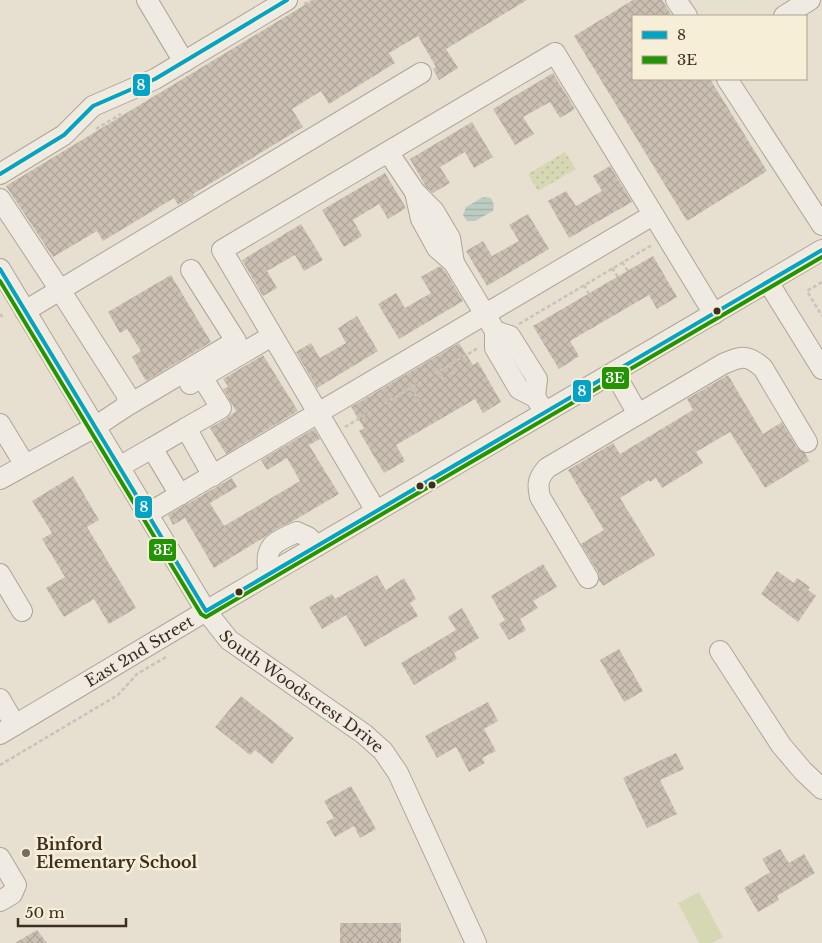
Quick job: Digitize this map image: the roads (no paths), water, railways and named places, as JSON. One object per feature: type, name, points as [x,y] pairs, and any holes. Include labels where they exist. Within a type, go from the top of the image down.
[{"type":"street","points":[[147,0],[184,62]]},
{"type":"street","points":[[0,174],[64,135],[94,106],[155,79],[287,0]]},
{"type":"street","points":[[676,0],[686,15]]},
{"type":"street","points":[[786,15],[810,0]]},
{"type":"street","points":[[376,512],[222,250],[555,53],[714,314]]},
{"type":"street","points":[[25,311],[421,73]]},
{"type":"street","points":[[728,80],[822,225]]},
{"type":"street","points":[[388,152],[415,192],[434,211],[450,238],[454,263],[488,330],[510,336],[537,379],[540,405]]},
{"type":"street","points":[[0,199],[127,395],[125,407]]},
{"type":"street","points":[[148,514],[318,414],[488,330],[653,214]]},
{"type":"street","name":"East 2nd Street","points":[[8,729],[376,512],[540,405],[614,372],[822,250]]},
{"type":"street","name":"South Woodscrest Drive","points":[[0,269],[206,611],[228,640],[364,734],[384,751],[405,787],[476,943]]},
{"type":"street","points":[[98,432],[125,407],[236,341],[192,270]]},
{"type":"street","points":[[768,282],[822,369]]},
{"type":"street","points":[[0,479],[25,465],[98,432],[202,377],[272,336]]},
{"type":"street","points":[[588,578],[540,497],[537,487],[539,477],[547,468],[723,364],[738,358],[753,359],[763,368],[806,442]]},
{"type":"street","points":[[614,372],[638,414]]},
{"type":"street","points":[[119,467],[221,408],[202,377]]},
{"type":"street","points":[[0,424],[25,465]]},
{"type":"street","points":[[186,428],[213,476]]},
{"type":"street","points":[[152,448],[180,495]]},
{"type":"street","points":[[0,574],[22,611]]},
{"type":"street","points":[[720,651],[781,745],[803,771],[822,789]]},
{"type":"street","points":[[0,699],[8,729]]},
{"type":"street","points":[[0,858],[16,885],[12,894],[0,901]]},
{"type":"place","name":"Binford Elementary School","points":[[26,853]]}]
